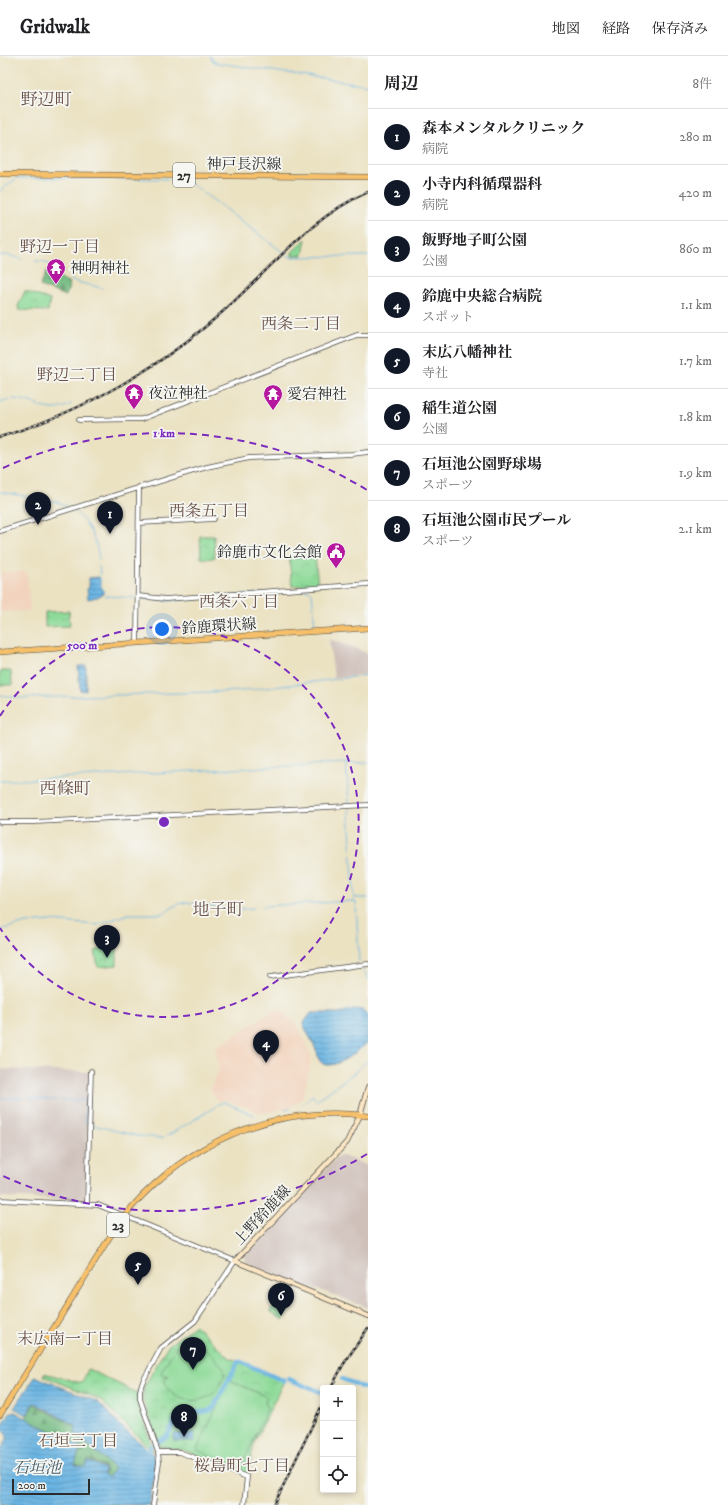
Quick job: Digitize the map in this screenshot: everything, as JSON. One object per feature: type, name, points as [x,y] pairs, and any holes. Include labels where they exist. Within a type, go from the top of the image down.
[{"type":"main road","name":"神戸長沢線","points":[[0,174],[368,177]]},
{"type":"main road","name":"鈴鹿環状線","points":[[0,652],[368,628]]},
{"type":"main road","name":"上野鈴鹿線","points":[[367,1315],[236,1261],[347,1142],[360,1115],[368,1087]]},
{"type":"main road","name":"23","points":[[0,1415],[104,1245],[125,1215],[154,1185],[194,1154],[227,1136],[252,1127],[276,1120],[319,1114],[368,1116]]},
{"type":"street","points":[[79,420],[142,419],[357,335],[368,335]]},
{"type":"street","points":[[0,531],[139,487],[207,467],[243,459],[368,452]]},
{"type":"street","points":[[137,643],[139,487]]},
{"type":"street","points":[[139,523],[214,519]]},
{"type":"street","points":[[138,598],[166,599],[368,584]]},
{"type":"street","points":[[0,822],[35,822],[368,805]]},
{"type":"street","points":[[270,976],[368,964]]},
{"type":"street","points":[[87,1203],[91,1071]]},
{"type":"street","points":[[0,1200],[87,1203],[98,1205],[236,1261],[195,1321],[161,1348],[142,1383],[140,1399],[158,1452],[159,1468],[153,1505]]},
{"type":"street","points":[[158,1452],[180,1452],[247,1477],[244,1505]]},
{"type":"shaded area","points":[[27,572],[29,611],[0,612],[0,573]]},
{"type":"shaded area","points":[[329,639],[356,648],[368,654],[368,674],[334,678]]},
{"type":"shaded area","points":[[276,1009],[282,1011],[296,1023],[311,1055],[310,1069],[302,1098],[292,1107],[260,1113],[226,1100],[218,1101],[210,1089],[219,1069],[215,1048]]},
{"type":"shaded area","points":[[0,1069],[88,1072],[90,1074],[85,1201],[0,1197]]},
{"type":"shaded area","points":[[341,1155],[368,1166],[368,1308],[320,1290],[307,1288],[246,1262],[244,1256],[338,1156]]},
{"type":"green space","points":[[306,239],[303,255],[292,255],[292,252]]},
{"type":"green space","points":[[47,270],[54,275],[53,278],[59,280],[60,278],[70,283],[66,296],[40,286]]},
{"type":"green space","points":[[25,291],[50,300],[48,311],[19,310],[18,306]]},
{"type":"green space","points":[[200,536],[214,536],[215,557],[209,559],[201,558]]},
{"type":"green space","points":[[289,557],[315,557],[318,585],[292,586]]},
{"type":"green space","points":[[69,611],[70,626],[45,627],[45,612]]},
{"type":"green space","points":[[0,671],[11,671],[12,685],[0,685]]},
{"type":"green space","points":[[115,945],[117,947],[117,965],[98,967],[95,951]]},
{"type":"green space","points":[[275,1303],[290,1309],[283,1320],[270,1311]]},
{"type":"green space","points":[[195,1325],[230,1358],[284,1381],[254,1443],[248,1473],[180,1449],[160,1447],[143,1400],[144,1387],[165,1350],[169,1345]]},
{"type":"green space","points":[[196,1338],[224,1368],[223,1374],[225,1375],[214,1393],[202,1399],[190,1400],[173,1394],[168,1389],[165,1382],[165,1377],[168,1377],[168,1375],[161,1375],[162,1370],[178,1345],[186,1339]]},
{"type":"green space","points":[[88,1369],[137,1393],[138,1404],[154,1452],[99,1399],[44,1376],[44,1373],[82,1383]]},
{"type":"green space","points":[[229,1380],[267,1397],[265,1401],[267,1409],[241,1468],[197,1450]]},
{"type":"green space","points":[[34,1404],[76,1427],[75,1434],[114,1468],[109,1477],[104,1475],[105,1467],[88,1460],[85,1467],[75,1464],[81,1446],[26,1418]]},
{"type":"water","points":[[99,577],[103,594],[88,599],[87,589],[89,588],[89,578]]},
{"type":"water","points":[[78,666],[86,666],[86,691],[80,690]]},
{"type":"water","points":[[354,1009],[363,1010],[368,1016],[368,1042],[344,1060],[330,1065],[324,1065],[319,1060],[317,1052],[303,1024],[311,1013],[340,1013]]},
{"type":"water","name":"石垣池","points":[[35,1377],[98,1402],[121,1426],[155,1456],[154,1478],[149,1505],[0,1505],[0,1451],[7,1439],[7,1436],[1,1428],[11,1412],[15,1412],[80,1447],[75,1465],[85,1467],[88,1461],[104,1468],[104,1475],[109,1477],[114,1468],[75,1433],[76,1426],[35,1403],[27,1415],[14,1408]]},
{"type":"water","points":[[185,1416],[196,1417],[191,1428],[176,1429],[176,1424],[178,1421]]},
{"type":"water","points":[[194,1433],[195,1441],[174,1441],[174,1434]]},
{"type":"waterway","points":[[210,56],[213,61],[218,63],[368,85]]},
{"type":"waterway","points":[[0,191],[17,178],[185,179],[288,256],[368,256]]},
{"type":"waterway","points":[[0,256],[5,255]]},
{"type":"waterway","points":[[7,255],[22,259]]},
{"type":"waterway","points":[[35,261],[40,261]]},
{"type":"waterway","points":[[42,261],[64,272]]},
{"type":"waterway","points":[[67,274],[72,281],[102,288]]},
{"type":"waterway","points":[[0,402],[10,399]]},
{"type":"waterway","points":[[13,399],[22,400],[48,409],[62,408],[71,404]]},
{"type":"waterway","points":[[0,492],[54,501],[67,506]]},
{"type":"waterway","points":[[74,511],[88,527],[97,546],[99,560]]},
{"type":"waterway","points":[[99,566],[100,574]]},
{"type":"waterway","points":[[100,577],[100,583],[104,593]]},
{"type":"waterway","points":[[138,598],[167,601],[309,590],[312,593],[315,627]]},
{"type":"waterway","points":[[106,596],[135,598]]},
{"type":"waterway","points":[[0,695],[21,698],[242,691],[368,675]]},
{"type":"waterway","points":[[349,802],[346,763],[368,762]]},
{"type":"waterway","points":[[0,781],[346,763]]},
{"type":"waterway","points":[[349,809],[354,899]]},
{"type":"waterway","points":[[355,898],[368,898]]},
{"type":"waterway","points":[[354,901],[356,903],[359,962]]},
{"type":"waterway","points":[[263,906],[354,901]]},
{"type":"waterway","points":[[0,930],[26,923],[51,921],[97,925],[128,914],[162,914],[178,904],[187,902],[235,909]]},
{"type":"waterway","points":[[239,909],[254,908]]},
{"type":"waterway","points":[[362,967],[368,979]]},
{"type":"waterway","points":[[316,1101],[358,1070],[368,1060]]},
{"type":"waterway","points":[[303,1104],[312,1095],[315,1099]]},
{"type":"waterway","points":[[0,1098],[23,1098]]},
{"type":"waterway","points":[[29,1098],[57,1100]]},
{"type":"waterway","points":[[62,1100],[85,1100],[85,1122],[87,1123]]},
{"type":"waterway","points":[[216,1105],[224,1102],[254,1115]]},
{"type":"waterway","points":[[167,1136],[215,1107]]},
{"type":"waterway","points":[[285,1109],[290,1108]]},
{"type":"waterway","points":[[93,1125],[137,1136],[163,1138]]},
{"type":"waterway","points":[[158,1441],[167,1437],[177,1418],[181,1415],[185,1413],[204,1412],[213,1409],[238,1362],[284,1381]]},
{"type":"waterway","points":[[289,1379],[305,1386]]},
{"type":"waterway","points":[[342,1379],[355,1384]]},
{"type":"waterway","points":[[359,1386],[368,1389]]},
{"type":"waterway","points":[[309,1387],[320,1392]]},
{"type":"waterway","points":[[148,1451],[151,1445]]},
{"type":"railway","points":[[0,437],[32,426],[93,400],[150,367],[204,328],[311,228],[329,214],[368,192]]},
{"type":"railway","points":[[333,1385],[343,1365],[368,1328]]},
{"type":"railway","points":[[274,1505],[320,1409]]},
{"type":"place","name":"神明神社","points":[[56,285]]},
{"type":"place","name":"夜泣神社","points":[[134,410]]},
{"type":"place","name":"愛宕神社","points":[[273,411]]},
{"type":"place","name":"小寺内科循環器科","points":[[38,525]]},
{"type":"place","name":"森本メンタルクリニック","points":[[110,534]]},
{"type":"place","name":"鈴鹿市文化会館","points":[[336,569]]},
{"type":"place","name":"飯野地子町公園","points":[[107,958]]},
{"type":"place","name":"鈴鹿中央総合病院","points":[[266,1063]]},
{"type":"place","name":"末広八幡神社","points":[[138,1285]]},
{"type":"place","name":"稲生道公園","points":[[281,1316]]},
{"type":"place","name":"石垣池公園野球場","points":[[193,1370]]},
{"type":"place","name":"石垣池公園市民プール","points":[[184,1437]]},
{"type":"district","name":"野辺町","points":[[46,99]]},
{"type":"district","name":"野辺一丁目","points":[[60,246]]},
{"type":"district","name":"西条二丁目","points":[[301,323]]},
{"type":"district","name":"野辺二丁目","points":[[77,374]]},
{"type":"district","name":"西条五丁目","points":[[209,510]]},
{"type":"district","name":"西条六丁目","points":[[239,601]]},
{"type":"district","name":"西條町","points":[[65,788]]},
{"type":"district","name":"地子町","points":[[218,909]]},
{"type":"district","name":"末広南一丁目","points":[[65,1338]]},
{"type":"district","name":"石垣三丁目","points":[[78,1440]]},
{"type":"district","name":"桜島町七丁目","points":[[242,1465]]}]
